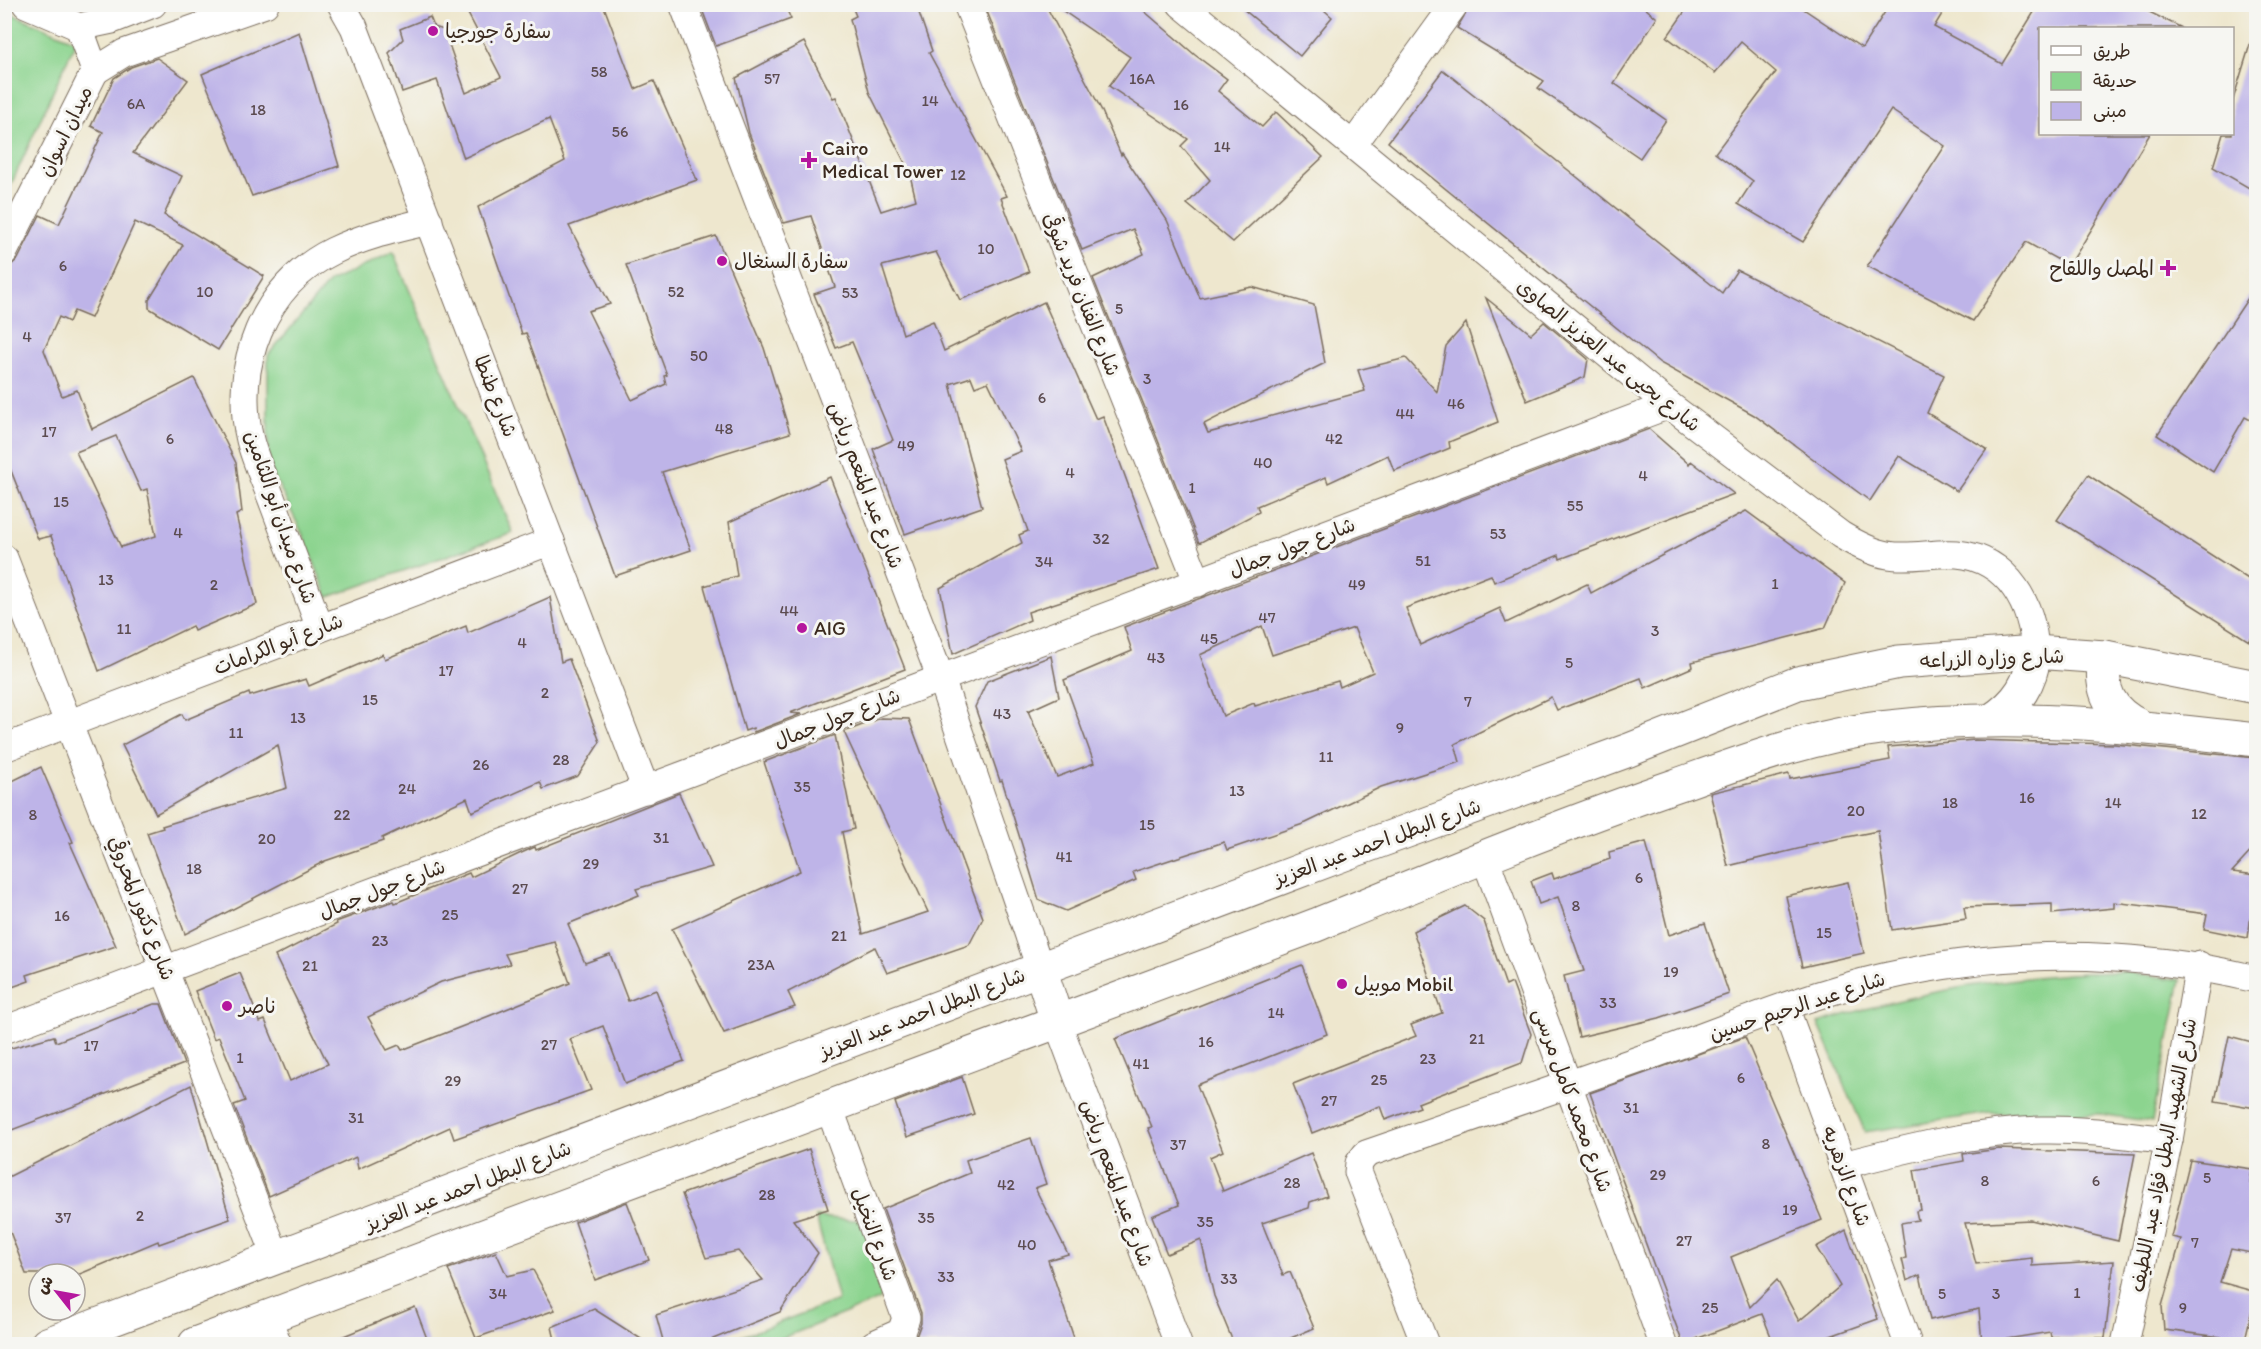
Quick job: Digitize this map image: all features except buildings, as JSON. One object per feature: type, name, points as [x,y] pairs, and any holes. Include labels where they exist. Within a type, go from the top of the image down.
[{"type":"main road","name":"شارع وزاره الزراعه","points":[[1798,683],[1899,662],[2035,652],[2105,657],[2256,687]]},
{"type":"main road","points":[[1992,720],[2018,699],[2033,669],[2035,652]]},
{"type":"main road","points":[[2105,657],[2102,674],[2104,691],[2112,707],[2124,719],[2140,726]]},
{"type":"main road","name":"شارع البطل احمد عبد العزيز","points":[[47,1344],[277,1259],[1040,968],[1629,750],[1798,683]]},
{"type":"main road","points":[[195,1344],[273,1331],[829,1107],[1316,925],[1484,855],[1704,775],[1813,742],[1878,728],[1992,720],[2042,720],[2140,726],[2256,740]]},
{"type":"main road","points":[[1040,968],[1057,1021]]},
{"type":"street","points":[[26,4],[79,27],[101,23],[153,4]]},
{"type":"street","points":[[95,71],[124,53],[265,4]]},
{"type":"street","name":"شارع طنطا","points":[[341,4],[354,27],[646,790]]},
{"type":"street","name":"شارع عبد المنعم رياض","points":[[683,4],[941,679],[1040,968]]},
{"type":"street","name":"شارع الفنان فريد شوقى","points":[[967,4],[1198,582]]},
{"type":"street","name":"شارع يحيى عبد العزيز الصاوى","points":[[1181,4],[1669,405],[1842,535],[1863,548],[1886,555],[1911,557],[1959,554],[1983,561],[1997,570],[2012,583],[2026,604],[2034,627],[2035,652]]},
{"type":"street","points":[[1353,145],[1455,4]]},
{"type":"street","name":"ميدان اسوان","points":[[4,252],[95,71],[79,27]]},
{"type":"street","name":"شارع ميدان أبو اللثامين","points":[[320,628],[250,441],[244,397],[249,352],[267,311],[296,277],[332,252],[385,231],[429,221]]},
{"type":"street","name":"شارع جول جمال","points":[[4,1030],[1669,405]]},
{"type":"street","name":"شارع أبو الكرامات","points":[[4,748],[551,541]]},
{"type":"street","name":"شارع دكتور المحروقي","points":[[4,558],[277,1259]]},
{"type":"street","name":"شارع محمد كامل مرسى","points":[[1484,855],[1663,1344]]},
{"type":"street","name":"شارع عبد الرحيم حسين","points":[[1425,1344],[1360,1177],[1359,1163],[1366,1154],[1785,1008],[1883,977],[1958,963],[2032,956],[2114,956],[2199,965],[2256,979]]},
{"type":"street","name":"شارع الشهيد البطل فؤاد عبد اللطيف","points":[[2125,1344],[2169,1140],[2199,965]]},
{"type":"street","name":"شارع الزهريه","points":[[1785,1008],[1908,1344]]},
{"type":"street","name":"شارع عبد المنعم رياض","points":[[1057,1021],[1178,1344]]},
{"type":"street","name":"شارع النخيل","points":[[829,1107],[906,1318],[901,1332],[874,1344]]},
{"type":"street","points":[[1844,1165],[1915,1146],[1999,1133],[2041,1130],[2105,1132],[2169,1140]]},
{"type":"green space","points":[[5,11],[76,41],[5,198]]},
{"type":"green space","points":[[393,252],[513,533],[328,597],[302,533],[268,464],[268,355],[329,282]]},
{"type":"green space","points":[[2125,972],[2181,980],[2152,1122],[2100,1114],[1991,1113],[1865,1132],[1818,1023],[1894,1002],[1970,986],[2047,976]]},
{"type":"green space","points":[[816,1217],[865,1221],[886,1291],[879,1300],[767,1344],[722,1344],[838,1300]]},
{"type":"place","name":"سفارة جورجيا","points":[[433,31]]},
{"type":"place","name":"Cairo Medical Tower","points":[[809,160]]},
{"type":"place","name":"سفارة السنغال","points":[[722,261]]},
{"type":"place","name":"المصل واللقاح","points":[[2168,268]]},
{"type":"place","name":"AIG","points":[[802,628]]},
{"type":"place","name":"موبيل Mobil","points":[[1342,984]]},
{"type":"place","name":"ناصر","points":[[227,1006]]}]
